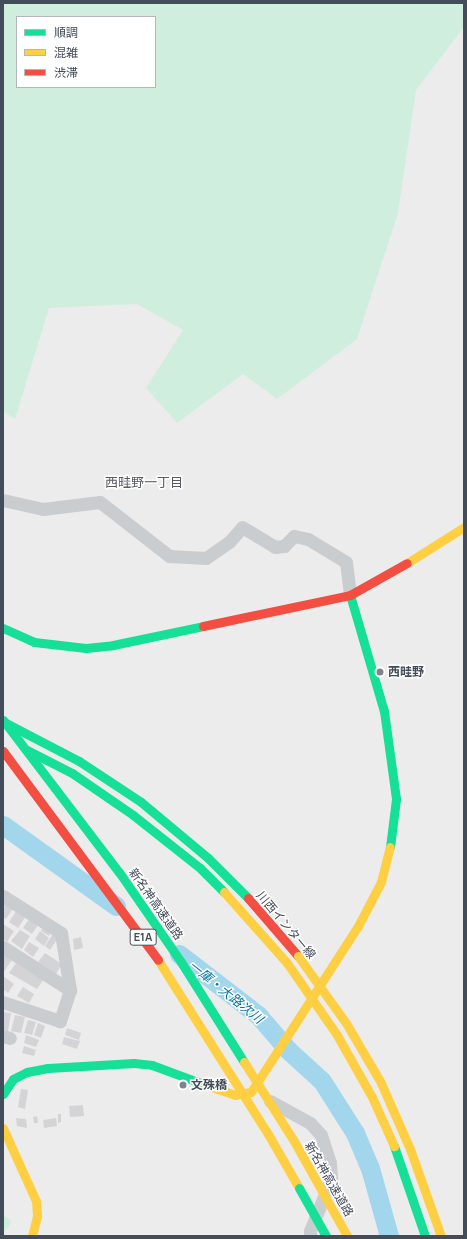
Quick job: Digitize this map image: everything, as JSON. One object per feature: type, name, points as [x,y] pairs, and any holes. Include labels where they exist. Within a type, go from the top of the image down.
[{"type":"main road","points":[[3,628],[34,642],[56,646],[86,648],[113,645],[350,595],[366,588],[464,527]]},
{"type":"main road","points":[[3,1092],[13,1079],[27,1072],[48,1068],[134,1063],[165,1069],[221,1092],[235,1095],[251,1092],[305,1006],[358,926],[380,882],[391,843],[396,799],[384,711],[350,595]]},
{"type":"main road","name":"川西インター線","points":[[3,721],[79,761],[140,802],[208,858],[257,907],[298,956],[346,1023],[381,1083],[410,1149],[441,1236]]},
{"type":"main road","name":"新名神高速道路","points":[[3,721],[120,872],[182,962],[294,1141],[347,1236]]},
{"type":"main road","name":"川西インター線","points":[[3,738],[72,773],[140,820],[200,868],[250,919],[287,963],[337,1035],[372,1098],[402,1164],[425,1236]]},
{"type":"main road","name":"E1A","points":[[3,750],[113,896],[170,977],[268,1134],[326,1236]]},
{"type":"main road","points":[[3,1128],[36,1201],[37,1216],[32,1236]]},
{"type":"street","points":[[3,500],[43,509],[100,502],[169,556],[206,558],[230,541],[242,527],[275,547],[284,546],[294,536],[308,539],[346,562],[350,595]]},
{"type":"street","points":[[3,896],[61,933],[70,990],[60,1021],[3,1002]]},
{"type":"street","points":[[3,947],[70,990]]},
{"type":"street","points":[[251,1092],[291,1110],[310,1123],[321,1135],[330,1163],[331,1178],[310,1231],[310,1236]]},
{"type":"green space","points":[[3,3],[464,3],[464,27],[416,90],[398,213],[357,339],[277,399],[243,374],[177,423],[146,388],[183,330],[137,304],[49,308],[15,419],[3,411]]},
{"type":"green space","points":[[3,1215],[11,1220],[9,1227],[3,1232]]},
{"type":"building","points":[[5,901],[14,907],[6,919],[3,917]]},
{"type":"building","points":[[17,910],[26,916],[18,928],[9,922]]},
{"type":"building","points":[[29,919],[38,925],[32,934],[23,928]]},
{"type":"building","points":[[3,924],[14,931],[7,942],[3,939]]},
{"type":"building","points":[[43,927],[51,932],[49,936],[41,931]]},
{"type":"building","points":[[20,930],[30,936],[22,949],[11,941]]},
{"type":"building","points":[[40,931],[49,938],[44,946],[35,939]]},
{"type":"building","points":[[53,934],[58,938],[50,950],[45,946]]},
{"type":"building","points":[[81,937],[83,948],[74,950],[73,939]]},
{"type":"building","points":[[29,942],[39,948],[33,957],[24,950]]},
{"type":"building","points":[[45,953],[62,964],[56,974],[38,962]]},
{"type":"building","points":[[4,955],[12,960],[3,973],[3,956]]},
{"type":"building","points":[[16,963],[43,980],[37,989],[9,973]]},
{"type":"building","points":[[3,976],[14,984],[8,993],[3,989]]},
{"type":"building","points":[[23,987],[34,994],[29,1003],[17,996]]},
{"type":"building","points":[[3,1012],[11,1013],[8,1031],[3,1030]]},
{"type":"building","points":[[15,1015],[25,1017],[21,1033],[11,1031]]},
{"type":"building","points":[[28,1020],[36,1022],[32,1035],[24,1033]]},
{"type":"building","points":[[38,1023],[45,1026],[41,1038],[34,1035]]},
{"type":"building","points":[[67,1028],[81,1033],[79,1040],[65,1035]]},
{"type":"building","points":[[26,1035],[39,1040],[36,1047],[24,1043]]},
{"type":"building","points":[[64,1037],[80,1041],[77,1049],[62,1044]]},
{"type":"building","points":[[24,1046],[36,1050],[34,1056],[22,1053]]},
{"type":"building","points":[[21,1089],[28,1090],[25,1109],[18,1107]]},
{"type":"building","points":[[83,1105],[84,1116],[70,1117],[69,1106]]},
{"type":"building","points":[[58,1114],[61,1114],[61,1122],[58,1123]]},
{"type":"building","points":[[37,1116],[38,1123],[34,1123],[33,1117]]},
{"type":"building","points":[[16,1118],[26,1119],[27,1128],[17,1126]]},
{"type":"building","points":[[56,1118],[57,1126],[44,1128],[43,1120]]},
{"type":"waterway","name":"一庫・大路次川","points":[[3,825],[116,906]]},
{"type":"waterway","name":"一庫・大路次川","points":[[179,954],[258,1015],[288,1050],[322,1081],[355,1133],[370,1168],[389,1236]]},
{"type":"traffic: fast","points":[[350,595],[384,711],[396,799],[390,847]]},
{"type":"traffic: fast","points":[[3,628],[34,642],[86,648],[113,645],[203,626]]},
{"type":"traffic: fast","points":[[3,720],[119,872],[181,962],[244,1062]]},
{"type":"traffic: fast","points":[[4,722],[79,761],[141,802],[208,858],[248,898]]},
{"type":"traffic: fast","points":[[27,750],[72,773],[133,815],[200,868],[224,892]]},
{"type":"traffic: fast","points":[[3,1094],[13,1079],[27,1072],[48,1068],[134,1063],[152,1065],[206,1085]]},
{"type":"traffic: fast","points":[[394,1146],[425,1236]]},
{"type":"traffic: fast","points":[[299,1188],[326,1236]]},
{"type":"traffic: slow","points":[[407,563],[464,527]]},
{"type":"traffic: slow","points":[[206,1085],[235,1095],[251,1092],[358,926],[381,882],[390,847]]},
{"type":"traffic: slow","points":[[224,892],[287,963]]},
{"type":"traffic: slow","points":[[298,956],[346,1023],[381,1083],[410,1149],[441,1236]]},
{"type":"traffic: slow","points":[[158,960],[268,1134]]},
{"type":"traffic: slow","points":[[287,963],[337,1035],[372,1097],[394,1146]]},
{"type":"traffic: slow","points":[[244,1062],[294,1141],[347,1236]]},
{"type":"traffic: slow","points":[[3,1128],[36,1201],[37,1216],[32,1236]]},
{"type":"traffic: slow","points":[[268,1134],[299,1188]]},
{"type":"traffic: jam","points":[[203,626],[350,595],[407,563]]},
{"type":"traffic: jam","points":[[3,751],[158,960]]},
{"type":"traffic: jam","points":[[248,898],[298,956]]},
{"type":"place","name":"西畦野","points":[[380,672]]},
{"type":"place","name":"文殊橋","points":[[183,1085]]},
{"type":"district","name":"西畦野一丁目","points":[[144,482]]}]
